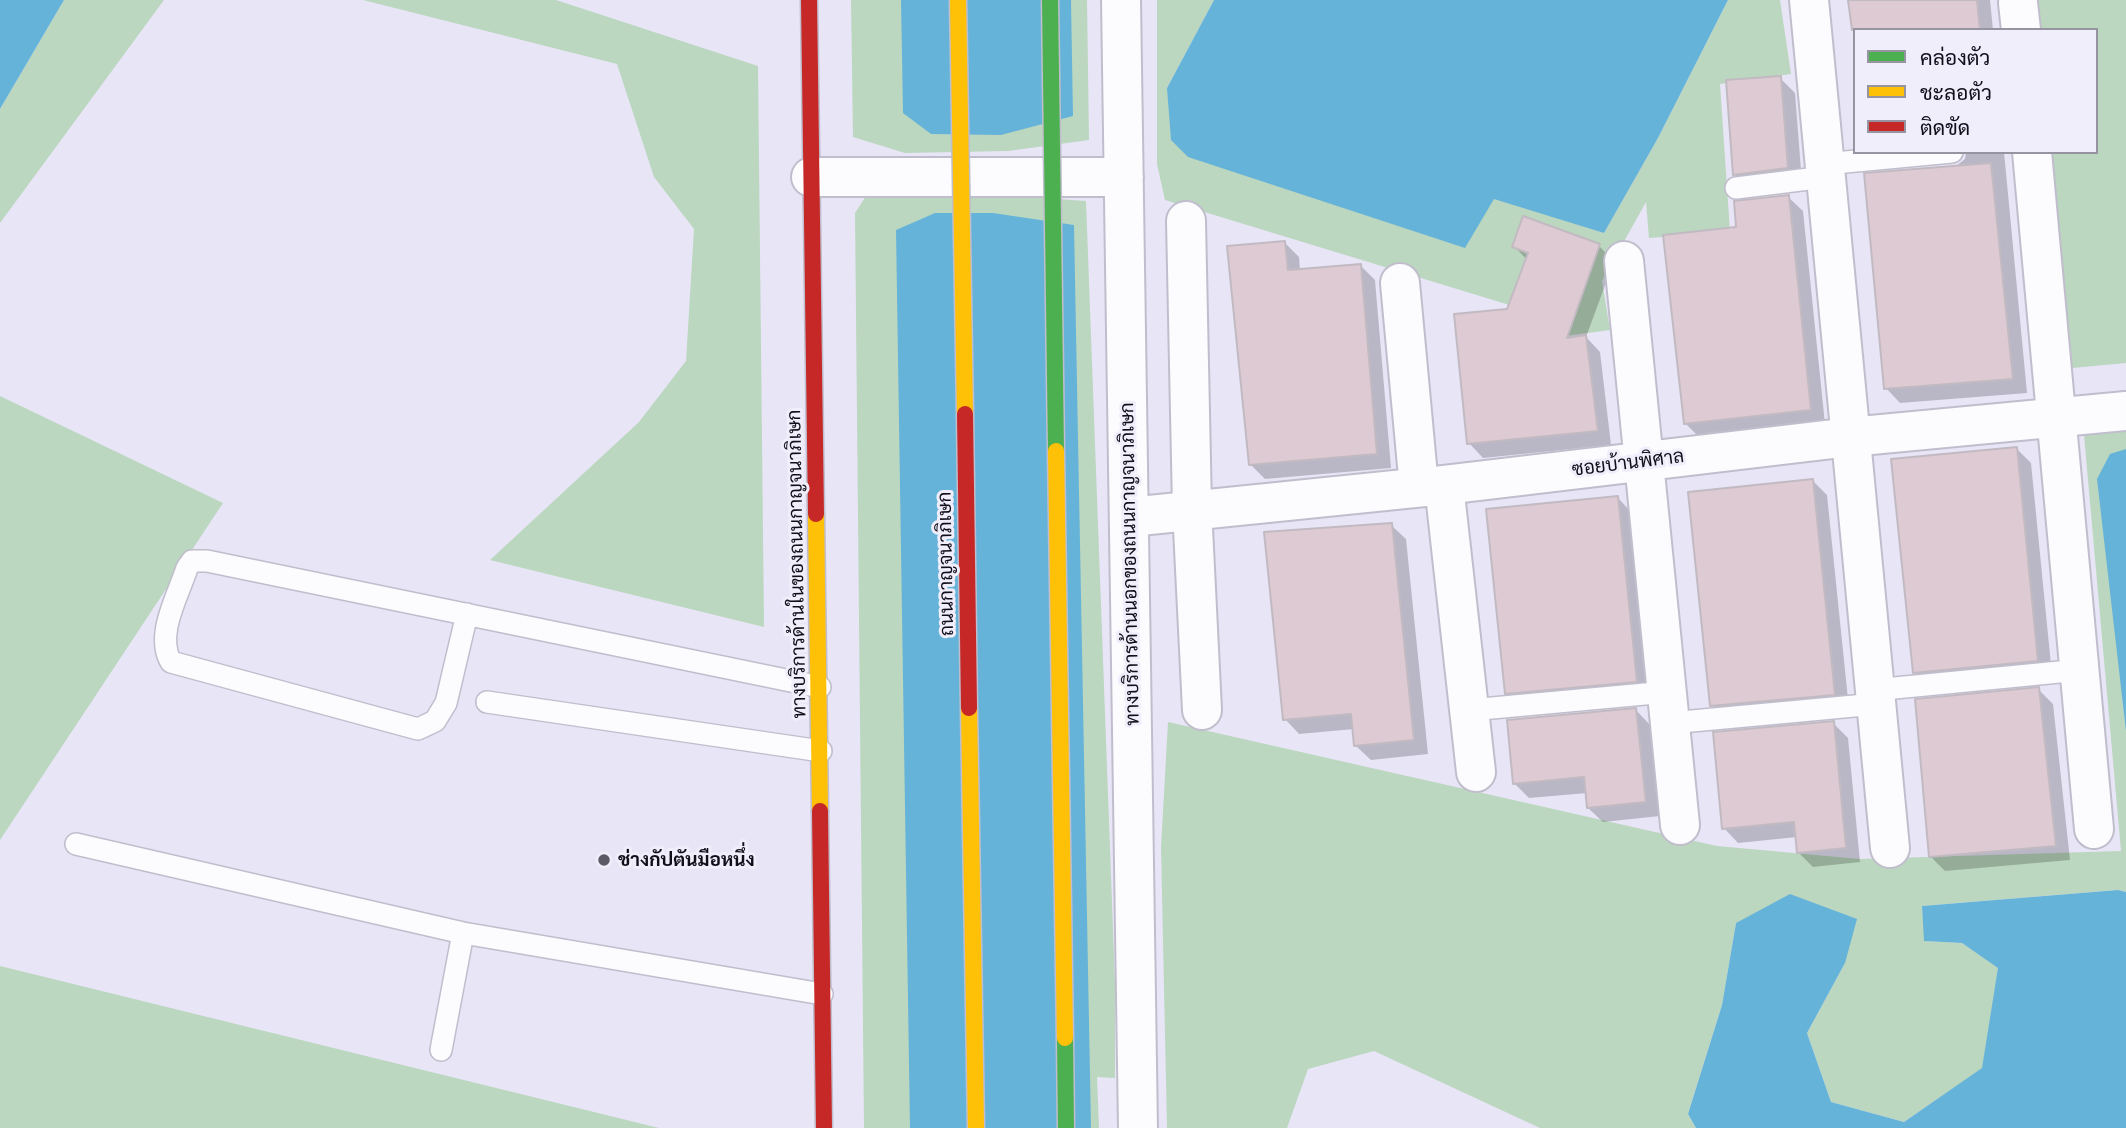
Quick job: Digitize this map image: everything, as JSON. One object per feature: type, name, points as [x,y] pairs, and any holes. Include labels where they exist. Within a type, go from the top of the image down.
[{"type":"main road","name":"ทางบริการด้านในของถนนกาญจนาภิเษก","points":[[809,0],[824,1128]]},
{"type":"main road","name":"ถนนกาญจนาภิเษก","points":[[958,0],[976,1128]]},
{"type":"main road","points":[[1050,0],[1066,1128]]},
{"type":"street","name":"ทางบริการด้านนอกของถนนกาญจนาภิเษก","points":[[1121,0],[1138,1128]]},
{"type":"street","points":[[1809,0],[1890,848]]},
{"type":"street","points":[[2032,154],[2094,829]]},
{"type":"street","points":[[811,177],[1124,177]]},
{"type":"street","points":[[1186,221],[1192,508],[1202,710]]},
{"type":"street","points":[[1623,261],[1680,825]]},
{"type":"street","points":[[1400,283],[1469,710],[1476,772]]},
{"type":"street","name":"ซอยบ้านพิศาล","points":[[1130,517],[1192,508],[1432,486],[1850,437],[2126,411]]},
{"type":"lane","points":[[1736,188],[1939,154]]},
{"type":"lane","points":[[467,614],[446,703],[435,721],[418,729],[171,662],[165,651],[165,634],[187,568],[192,561],[198,560],[467,614],[820,687]]},
{"type":"lane","points":[[1469,710],[1668,708],[1875,697],[2080,670]]},
{"type":"lane","points":[[487,702],[821,751]]},
{"type":"lane","points":[[76,844],[463,933],[822,995]]},
{"type":"lane","points":[[440,1049],[463,933]]},
{"type":"green space","points":[[64,0],[164,0],[0,223],[0,109]]},
{"type":"green space","points":[[363,0],[556,0],[758,66],[764,627],[490,560],[639,422],[686,361],[694,229],[654,177],[617,64]]},
{"type":"green space","points":[[851,0],[1087,0],[1089,140],[1008,151],[905,153],[853,137]]},
{"type":"green space","points":[[1157,0],[1214,0],[1167,88],[1604,233],[1658,138],[1728,0],[1780,0],[1791,74],[1720,84],[1730,232],[1649,238],[1646,202],[1602,281],[1610,330],[1520,342],[1516,307],[1165,200],[1157,164]]},
{"type":"green space","points":[[2038,0],[2126,0],[2126,363],[2072,368],[2052,154],[2098,154],[2098,28],[2041,28]]},
{"type":"green space","points":[[914,189],[1086,201],[1115,983],[1115,1078],[1097,1077],[1099,1128],[864,1128],[855,213],[866,196]]},
{"type":"green space","points":[[0,396],[223,503],[0,840]]},
{"type":"green space","points":[[2126,431],[2126,892],[2118,890],[1922,906],[1925,941],[1962,943],[1999,968],[1983,1068],[1904,1122],[1831,1102],[1807,1033],[1845,963],[1736,923],[1722,1005],[1688,1114],[1696,1128],[1540,1128],[1374,1051],[1308,1069],[1287,1128],[1167,1128],[1161,847],[1168,722],[1717,846],[1860,859],[2121,851],[2084,435]]},
{"type":"green space","points":[[0,966],[659,1128],[0,1128]]},
{"type":"water","points":[[0,0],[64,0],[0,109]]},
{"type":"water","points":[[901,0],[1071,0],[1073,116],[1001,135],[931,134],[903,113]]},
{"type":"water","points":[[1214,0],[1728,0],[1658,138],[1604,233],[1494,199],[1465,248],[1188,157],[1171,140],[1167,88]]},
{"type":"water","points":[[935,213],[993,213],[1074,225],[1091,1128],[910,1128],[896,230]]},
{"type":"water","points":[[2126,449],[2126,731],[2097,479],[2110,454]]},
{"type":"water","points":[[2118,890],[2126,892],[2126,1128],[1696,1128],[1688,1114],[1722,1005],[1736,923],[1790,894],[1857,919],[1845,963],[1807,1033],[1831,1102],[1904,1122],[1982,1068],[1998,968],[1962,943],[1924,941],[1922,906]]},
{"type":"building","points":[[1848,0],[1977,0],[1980,28],[1852,30]]},
{"type":"building","points":[[1781,76],[1788,168],[1733,175],[1726,80]]},
{"type":"building","points":[[1991,163],[2013,379],[1884,389],[1864,173]]},
{"type":"building","points":[[1789,195],[1811,410],[1684,424],[1663,235],[1736,227],[1734,201]]},
{"type":"building","points":[[1523,216],[1600,244],[1567,338],[1586,335],[1598,431],[1467,444],[1454,314],[1507,309],[1528,253],[1512,247]]},
{"type":"building","points":[[1285,241],[1288,270],[1361,264],[1377,454],[1249,465],[1227,246]]},
{"type":"building","points":[[2017,447],[2038,661],[1913,673],[1891,459]]},
{"type":"building","points":[[1813,479],[1835,695],[1710,706],[1688,492]]},
{"type":"building","points":[[1618,496],[1637,682],[1505,694],[1486,509]]},
{"type":"building","points":[[1392,523],[1414,740],[1354,746],[1351,714],[1283,720],[1264,532]]},
{"type":"building","points":[[2039,687],[2056,846],[1929,857],[1915,699]]},
{"type":"building","points":[[1636,708],[1646,802],[1587,808],[1584,777],[1513,784],[1507,720]]},
{"type":"building","points":[[1834,721],[1846,848],[1797,853],[1794,822],[1722,829],[1713,732]]},
{"type":"traffic: slow","points":[[958,0],[965,414]]},
{"type":"traffic: slow","points":[[1056,451],[1065,1038]]},
{"type":"traffic: slow","points":[[816,514],[820,811]]},
{"type":"traffic: slow","points":[[969,708],[976,1128]]},
{"type":"traffic: jam","points":[[809,0],[816,514]]},
{"type":"traffic: jam","points":[[965,414],[969,708]]},
{"type":"traffic: jam","points":[[820,811],[824,1128]]},
{"type":"traffic: fast","points":[[1050,0],[1056,451]]},
{"type":"traffic: fast","points":[[1065,1038],[1066,1128]]},
{"type":"place","name":"ช่างกัปตันมือหนึ่ง","points":[[604,860]]}]
